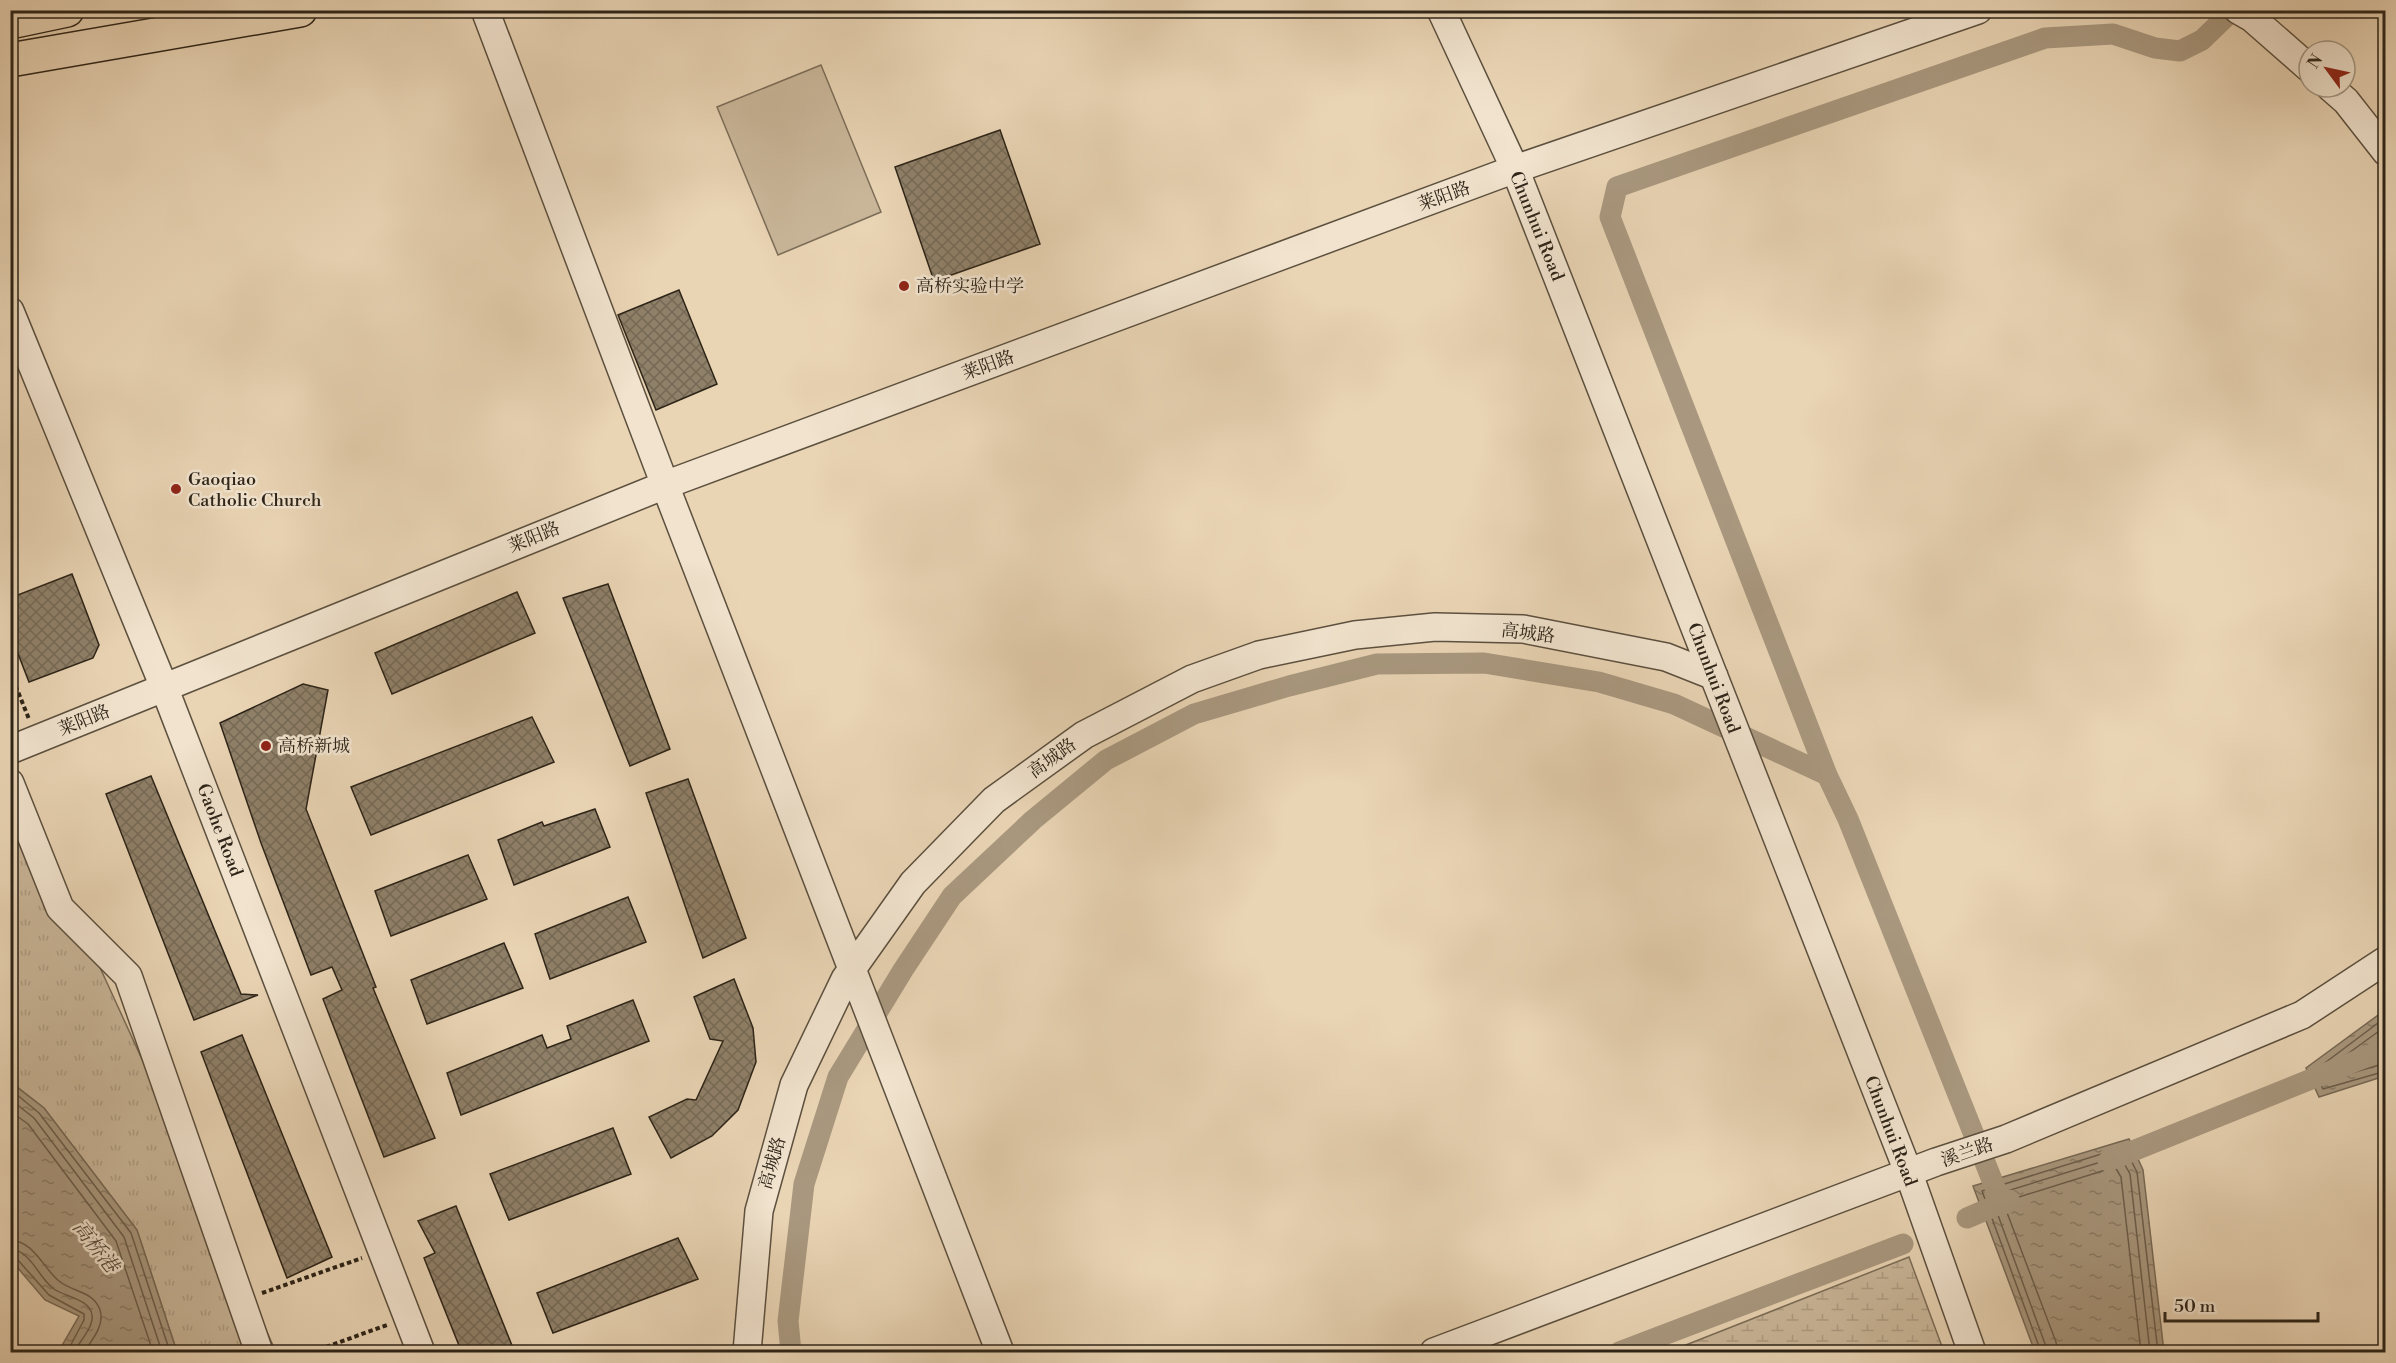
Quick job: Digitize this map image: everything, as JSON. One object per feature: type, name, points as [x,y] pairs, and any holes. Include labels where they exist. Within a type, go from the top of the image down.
[{"type":"main road","points":[[10,22],[67,10]]},
{"type":"main road","points":[[10,60],[300,10]]},
{"type":"street","points":[[485,10],[1000,1353]]},
{"type":"street","name":"Chunhui Road","points":[[1441,10],[1515,169],[1909,1174],[1972,1353]]},
{"type":"street","name":"莱阳路","points":[[10,750],[665,484],[1515,169],[1978,10]]},
{"type":"street","points":[[2242,13],[2297,58]]},
{"type":"street","points":[[2344,99],[2385,152]]},
{"type":"street","name":"Gaohe Road","points":[[10,311],[164,687],[421,1353]]},
{"type":"street","name":"高城路","points":[[747,1353],[759,1211],[794,1085],[852,970],[913,883],[994,800],[1084,735],[1191,679],[1259,656],[1366,633],[1435,627],[1523,629],[1666,657],[1714,676]]},
{"type":"street","points":[[10,783],[60,908],[128,976],[259,1353]]},
{"type":"street","name":"溪兰路","points":[[1434,1353],[1936,1162],[2006,1139],[2302,1015],[2385,960]]},
{"type":"path","points":[[10,672],[37,739]]},
{"type":"path","points":[[241,1300],[382,1252]]},
{"type":"path","points":[[312,1353],[407,1317]]},
{"type":"green space","points":[[821,65],[881,212],[778,255],[717,107]]},
{"type":"green space","points":[[21,795],[276,1352],[177,1352],[137,1230],[44,1108],[11,1082],[10,801]]},
{"type":"green space","points":[[1909,1257],[1944,1352],[1668,1352]]},
{"type":"water","points":[[2385,1010],[2385,1076],[2319,1097],[2306,1068]]},
{"type":"water","name":"高桥港","points":[[10,1082],[44,1108],[137,1230],[177,1352],[62,1352],[60,1349],[79,1316],[45,1300],[11,1260]]},
{"type":"water","points":[[2129,1139],[2143,1170],[2164,1352],[2035,1352],[1973,1186]]},
{"type":"building","points":[[1000,130],[1040,244],[934,281],[895,167]]},
{"type":"building","points":[[679,290],[717,384],[656,410],[618,315]]},
{"type":"building","points":[[72,574],[99,645],[93,658],[29,682],[10,633],[10,598]]},
{"type":"building","points":[[608,584],[670,749],[630,766],[563,598]]},
{"type":"building","points":[[517,592],[535,633],[392,694],[375,653]]},
{"type":"building","points":[[303,684],[328,690],[306,809],[376,987],[373,988],[435,1138],[384,1157],[323,999],[342,990],[332,967],[311,975],[261,843],[220,723]]},
{"type":"building","points":[[532,717],[554,762],[371,835],[351,787]]},
{"type":"building","points":[[151,776],[241,994],[258,995],[194,1020],[106,794]]},
{"type":"building","points":[[688,779],[746,938],[703,958],[646,793]]},
{"type":"building","points":[[595,809],[610,847],[514,885],[498,840],[542,822],[544,826]]},
{"type":"building","points":[[468,855],[487,899],[391,936],[375,891]]},
{"type":"building","points":[[628,897],[646,942],[550,979],[535,934]]},
{"type":"building","points":[[504,943],[523,988],[427,1024],[411,980]]},
{"type":"building","points":[[734,979],[753,1028],[756,1062],[738,1110],[712,1136],[671,1158],[649,1117],[687,1099],[696,1100],[723,1041],[710,1039],[694,997]]},
{"type":"building","points":[[633,1000],[649,1041],[461,1115],[447,1073],[542,1035],[547,1048],[571,1039],[567,1026]]},
{"type":"building","points":[[242,1035],[332,1257],[287,1278],[201,1052]]},
{"type":"building","points":[[613,1128],[631,1174],[509,1220],[490,1174]]},
{"type":"building","points":[[456,1206],[515,1353],[462,1353],[424,1258],[435,1253],[418,1221]]},
{"type":"building","points":[[678,1238],[698,1279],[553,1333],[537,1293]]},
{"type":"waterway","points":[[2002,1205],[1848,819],[1827,775],[1610,217],[1617,187],[2045,38],[2113,34],[2155,48],[2180,51],[2202,40],[2233,10]]},
{"type":"waterway","points":[[791,1352],[788,1321],[804,1184],[838,1077],[903,970],[952,896],[1033,820],[1106,760],[1194,714],[1289,686],[1377,664],[1484,663],[1599,682],[1674,704],[1827,775]]},
{"type":"waterway","points":[[2108,1161],[2386,1049]]},
{"type":"waterway","points":[[1967,1218],[2009,1200]]},
{"type":"waterway","points":[[1619,1352],[1903,1244]]},
{"type":"place","name":"高桥实验中学","points":[[904,286]]},
{"type":"place","name":"Gaoqiao Catholic Church","points":[[176,489]]},
{"type":"place","name":"高桥新城","points":[[266,746]]}]
